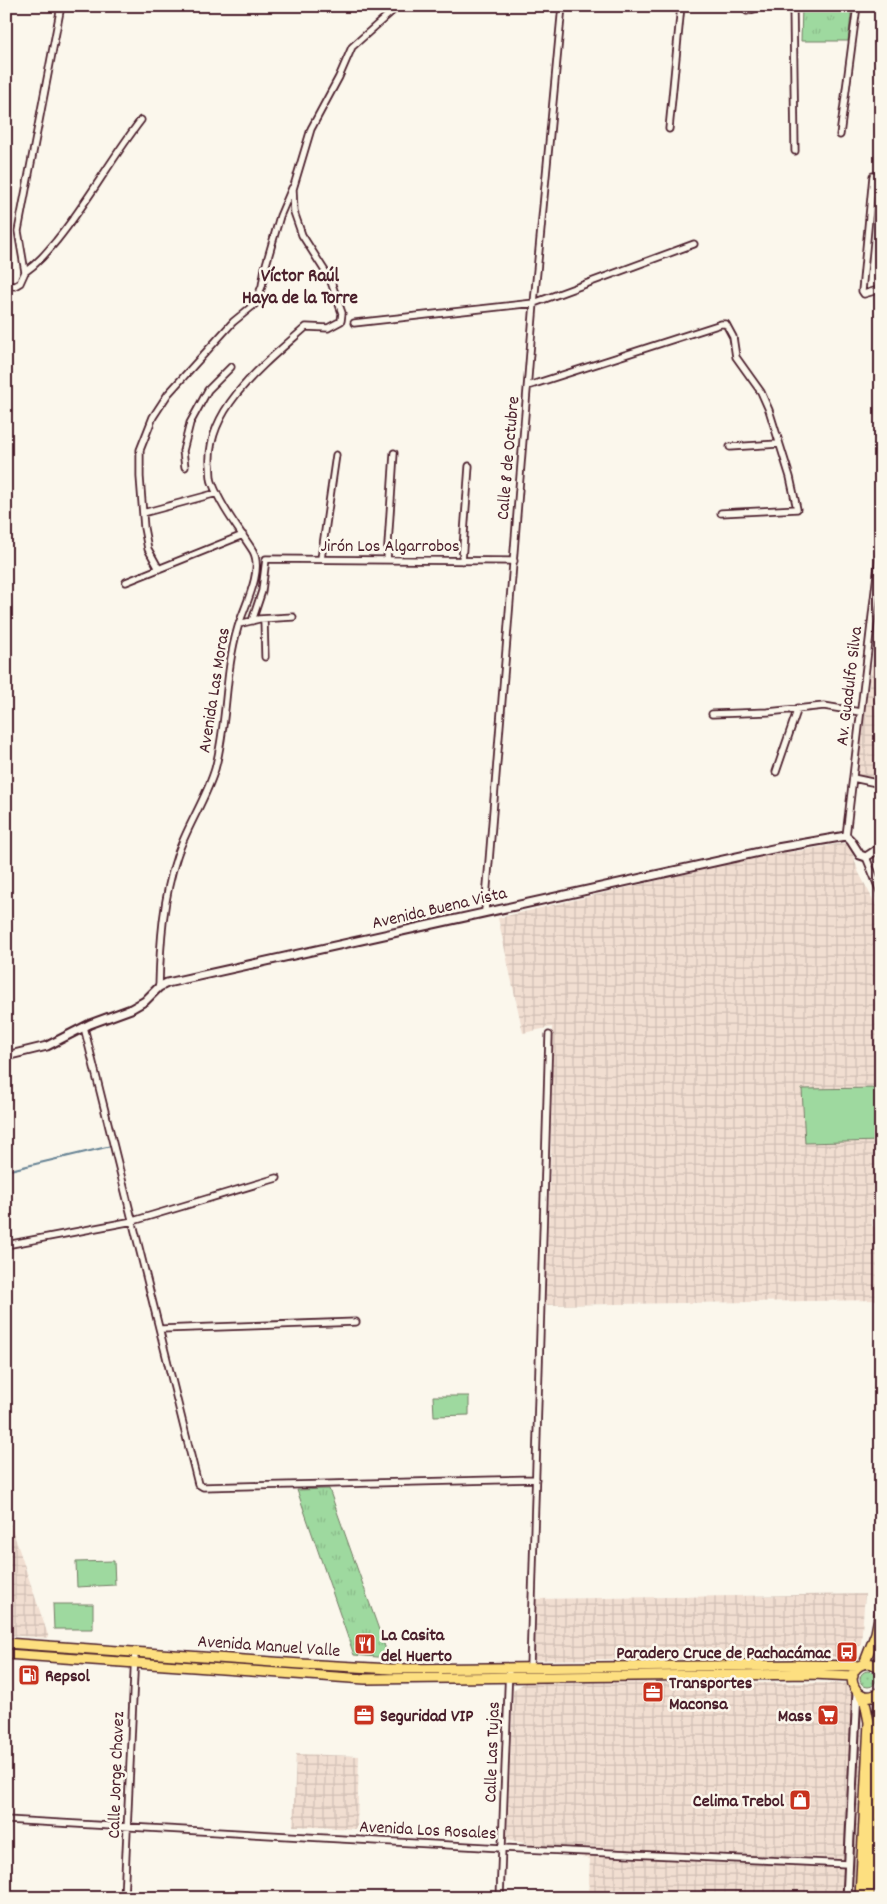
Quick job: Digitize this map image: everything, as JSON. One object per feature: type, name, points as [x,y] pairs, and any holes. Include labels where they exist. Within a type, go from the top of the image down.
[{"type":"main road","points":[[860,1898],[868,1722],[867,1711],[852,1683],[853,1676],[862,1665],[876,1633],[881,1608]]},
{"type":"main road","name":"Avenida Manuel Valle","points":[[6,1643],[391,1669],[873,1664],[881,1669]]},
{"type":"main road","name":"Avenida Manuel Valle","points":[[6,1654],[365,1678],[813,1674],[853,1676]]},
{"type":"main road","points":[[858,1692],[870,1696],[881,1692]]},
{"type":"main road","points":[[868,1898],[881,1692]]},
{"type":"street","points":[[25,272],[18,231],[61,6]]},
{"type":"street","name":"Avenida Las Moras","points":[[159,986],[165,908],[177,856],[214,771],[223,734],[227,678],[232,648],[248,600],[256,565],[256,556],[224,507],[211,480],[211,441],[220,418],[244,385],[306,327],[328,328],[341,321],[342,313],[330,279],[302,235],[294,212],[293,189],[311,129],[339,77],[352,47],[398,6]]},
{"type":"street","name":"Calle 8 de Octubre","points":[[485,912],[534,303],[562,6]]},
{"type":"street","points":[[669,128],[681,6]]},
{"type":"street","points":[[747,11],[764,6]]},
{"type":"street","points":[[793,6],[795,151]]},
{"type":"street","points":[[840,135],[857,6]]},
{"type":"street","points":[[6,285],[15,286],[20,283],[25,272],[37,264],[72,222],[140,120]]},
{"type":"street","points":[[873,176],[862,290],[864,294],[881,289]]},
{"type":"street","points":[[159,569],[148,550],[140,477],[140,450],[153,417],[168,394],[232,322],[255,304],[262,286],[265,268],[280,216],[296,180]]},
{"type":"street","points":[[354,323],[534,303],[694,244]]},
{"type":"street","points":[[528,386],[726,324],[733,337],[736,357],[761,392],[769,410],[778,444],[790,477],[797,509],[721,513]]},
{"type":"street","points":[[185,467],[183,451],[190,424],[208,390],[230,367]]},
{"type":"street","points":[[730,447],[778,444]]},
{"type":"street","points":[[387,560],[394,453]]},
{"type":"street","points":[[321,559],[336,455]]},
{"type":"street","points":[[462,560],[468,466]]},
{"type":"street","points":[[143,513],[217,493]]},
{"type":"street","points":[[126,582],[243,535]]},
{"type":"street","name":"Av. Guadulfo Silva","points":[[846,836],[881,540]]},
{"type":"street","name":"Jirón Los Algarrobos","points":[[252,621],[262,591],[266,559],[514,561]]},
{"type":"street","points":[[239,624],[264,619],[293,618]]},
{"type":"street","points":[[264,619],[265,657]]},
{"type":"street","points":[[712,714],[824,706],[860,712]]},
{"type":"street","points":[[776,772],[798,708]]},
{"type":"street","points":[[853,778],[881,784]]},
{"type":"street","points":[[846,836],[860,856],[866,857],[881,847]]},
{"type":"street","name":"Avenida Buena Vista","points":[[6,1056],[47,1046],[84,1027],[131,1009],[145,1001],[159,986],[167,983],[777,848],[846,836]]},
{"type":"street","points":[[866,857],[881,894]]},
{"type":"street","points":[[84,1027],[161,1330],[195,1478],[200,1486],[536,1479]]},
{"type":"street","points":[[530,1667],[549,1035]]},
{"type":"street","points":[[6,1245],[133,1221],[277,1178]]},
{"type":"street","points":[[161,1330],[356,1322]]},
{"type":"street","name":"Calle Jorge Chavez","points":[[124,1898],[135,1652]]},
{"type":"street","name":"Calle Las Tujas","points":[[500,1898],[509,1667]]},
{"type":"street","points":[[847,1898],[858,1692]]},
{"type":"street","name":"Avenida Los Rosales","points":[[6,1820],[502,1848],[848,1864]]},
{"type":"shaded area","points":[[881,604],[881,787],[855,781]]},
{"type":"shaded area","points":[[844,843],[851,848],[858,871],[881,915],[881,1088],[802,1089],[805,1143],[881,1141],[881,1211],[872,1213],[872,1226],[881,1229],[881,1300],[545,1305],[551,1150],[552,1027],[523,1033],[498,918],[770,854]]},
{"type":"shaded area","points":[[6,1511],[49,1638],[6,1635]]},
{"type":"shaded area","points":[[865,1594],[861,1644],[853,1653],[837,1657],[535,1660],[536,1599]]},
{"type":"shaded area","points":[[526,1682],[849,1683],[862,1704],[861,1777],[855,1898],[588,1898],[590,1859],[507,1839],[513,1690]]},
{"type":"shaded area","points":[[296,1754],[359,1756],[357,1829],[293,1826]]},
{"type":"green space","points":[[802,6],[852,6],[848,41],[801,41]]},
{"type":"green space","points":[[881,1088],[881,1141],[805,1143],[802,1089]]},
{"type":"green space","points":[[433,1396],[469,1396],[469,1415],[434,1416]]},
{"type":"green space","points":[[329,1489],[389,1658],[354,1655],[297,1490]]},
{"type":"green space","points":[[114,1561],[115,1585],[77,1587],[76,1562]]},
{"type":"green space","points":[[53,1604],[93,1604],[93,1629],[54,1629]]},
{"type":"green space","points":[[865,1671],[871,1671],[876,1676],[874,1685],[865,1687],[860,1682],[860,1676]]},
{"type":"waterway","points":[[6,1171],[111,1146]]},
{"type":"place","name":"La Casita del Huerto","points":[[365,1644]]},
{"type":"place","name":"Paradero Cruce de Pachacámac","points":[[847,1652]]},
{"type":"place","name":"Repsol","points":[[29,1675]]},
{"type":"place","name":"Transportes Maconsa","points":[[653,1692]]},
{"type":"place","name":"Seguridad VIP","points":[[364,1715]]},
{"type":"place","name":"Mass","points":[[828,1715]]},
{"type":"place","name":"Celima Trebol","points":[[800,1800]]},
{"type":"district","name":"Víctor Raúl Haya de la Torre","points":[[300,285]]}]
